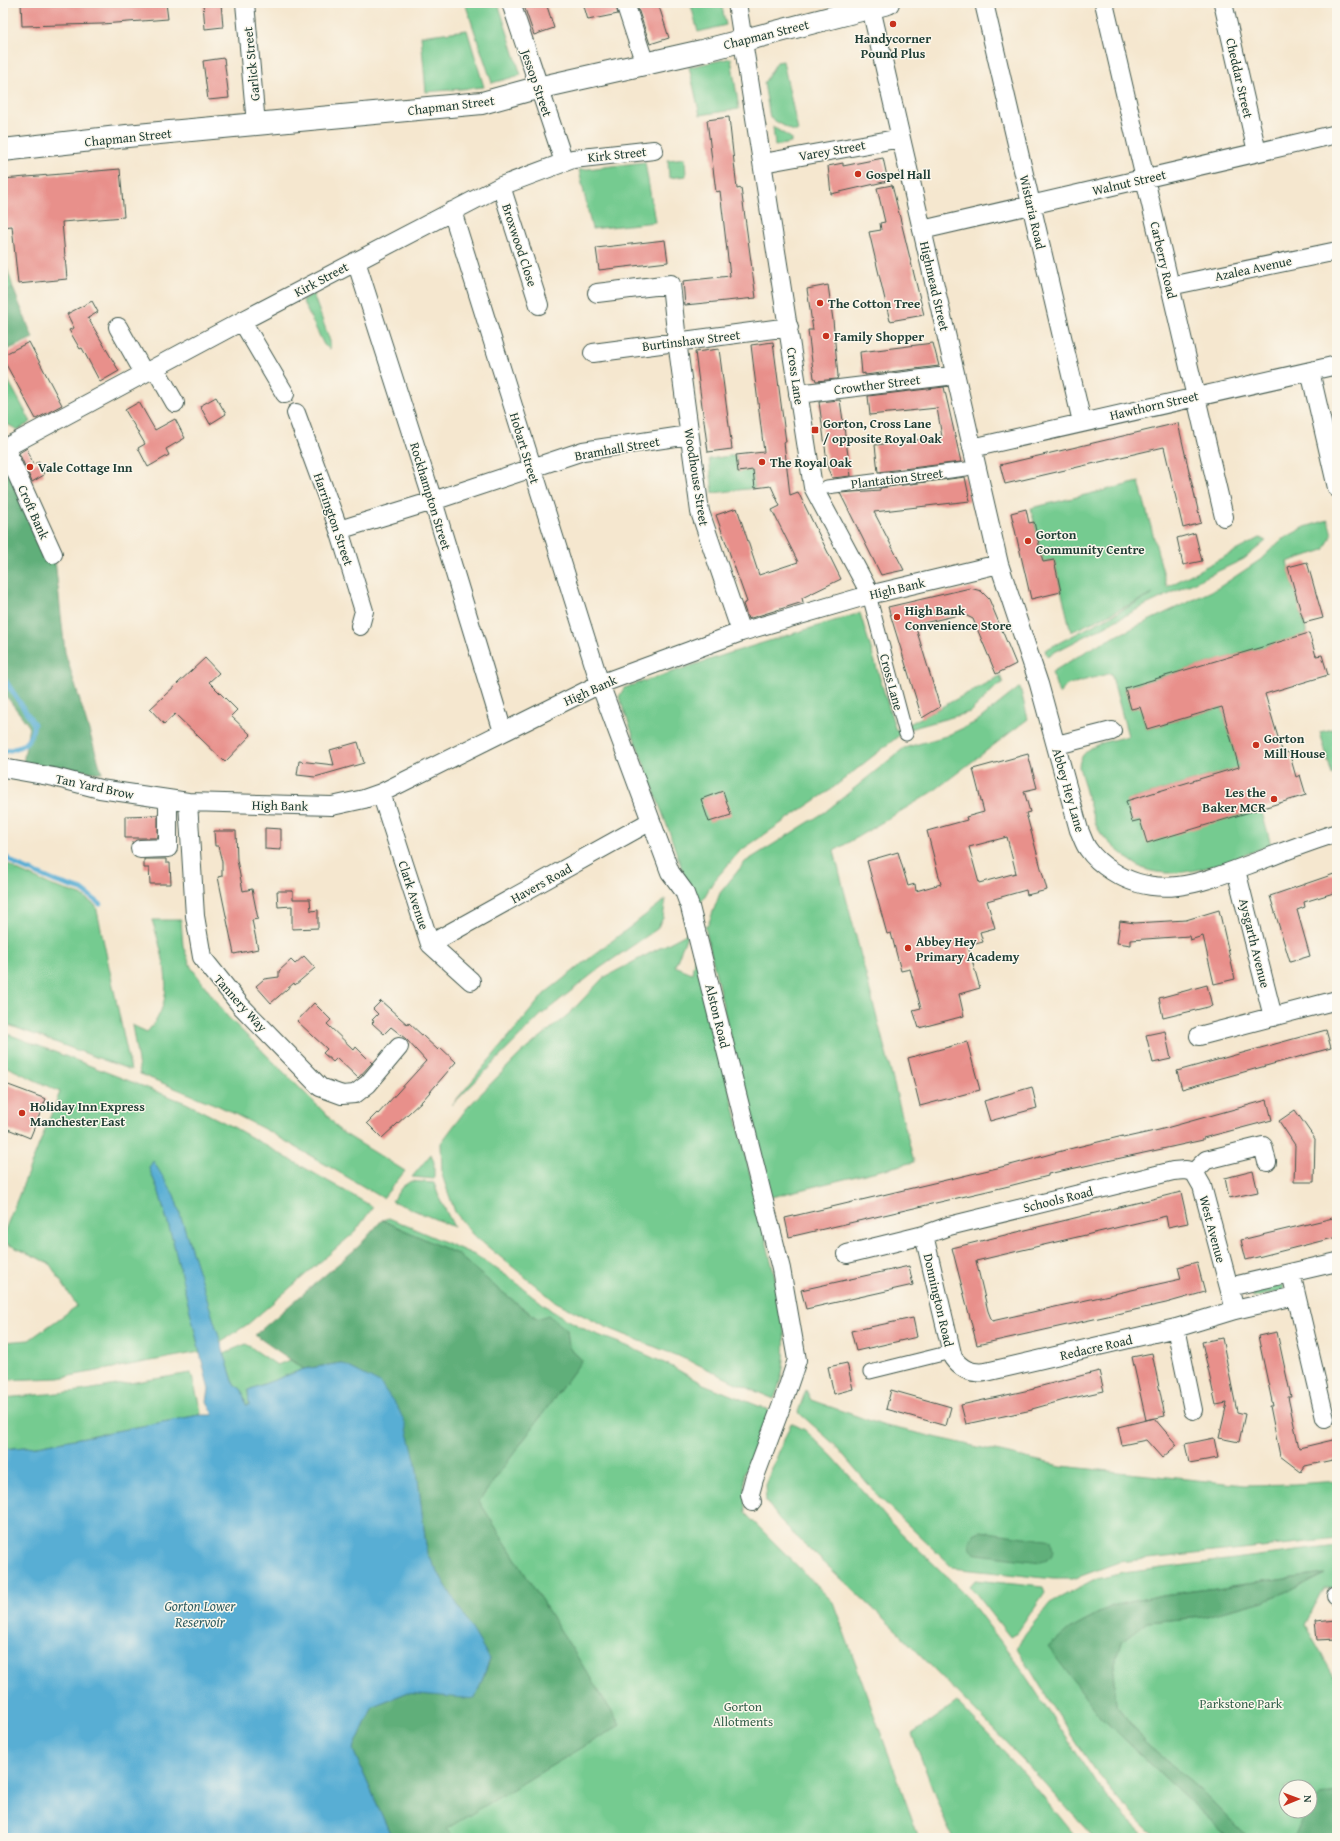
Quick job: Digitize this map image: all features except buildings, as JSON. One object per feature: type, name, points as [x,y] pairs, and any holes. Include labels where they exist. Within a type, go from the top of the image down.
[{"type":"street","name":"Garlick Street","points":[[245,3],[256,124]]},
{"type":"street","name":"Jessop Street","points":[[511,3],[538,88],[564,162]]},
{"type":"street","points":[[625,3],[645,64]]},
{"type":"street","name":"Cross Lane","points":[[737,3],[789,327],[813,488],[866,586],[906,734]]},
{"type":"street","name":"Wistaria Road","points":[[984,3],[1082,422]]},
{"type":"street","name":"Carberry Road","points":[[1104,3],[1224,517]]},
{"type":"street","name":"Cheddar Street","points":[[1223,3],[1257,152]]},
{"type":"street","name":"Chapman Street","points":[[3,150],[256,124],[482,104],[538,88],[744,40],[879,5]]},
{"type":"street","name":"Highmead Street","points":[[879,5],[901,138],[999,564]]},
{"type":"street","name":"Walnut Street","points":[[922,230],[1337,134]]},
{"type":"street","name":"Varey Street","points":[[763,163],[901,138]]},
{"type":"street","name":"Kirk Street","points":[[4,448],[242,320],[500,186],[573,158],[654,150]]},
{"type":"street","name":"Broxwood Close","points":[[500,186],[538,305]]},
{"type":"street","name":"Hobart Street","points":[[452,211],[600,684]]},
{"type":"street","name":"Azalea Avenue","points":[[1170,286],[1337,251]]},
{"type":"street","name":"Rockhampton Street","points":[[356,261],[433,501],[503,732]]},
{"type":"street","name":"Woodhouse Street","points":[[596,293],[671,284],[677,341],[700,512],[703,526],[741,632]]},
{"type":"street","points":[[242,320],[285,394]]},
{"type":"street","points":[[118,327],[149,371],[175,404]]},
{"type":"street","name":"Burtinshaw Street","points":[[593,353],[789,327]]},
{"type":"street","name":"Hawthorn Street","points":[[972,448],[1195,396],[1337,365]]},
{"type":"street","points":[[1310,371],[1337,488]]},
{"type":"street","name":"Crowther Street","points":[[798,394],[955,375]]},
{"type":"street","name":"Harrington Street","points":[[296,413],[339,530],[364,611],[360,626]]},
{"type":"street","name":"Bramhall Street","points":[[339,530],[532,469],[583,451],[690,436]]},
{"type":"street","name":"Croft Bank","points":[[4,448],[53,554]]},
{"type":"street","name":"Plantation Street","points":[[827,486],[966,469]]},
{"type":"street","name":"High Bank","points":[[188,802],[332,806],[364,799],[381,793],[600,684],[741,632],[869,595],[999,564]]},
{"type":"street","name":"Abbey Hey Lane","points":[[999,564],[1039,684],[1057,745],[1079,830],[1088,849],[1107,868],[1121,877],[1135,883],[1153,887],[1169,888],[1201,883],[1337,833]]},
{"type":"street","name":"Alston Road","points":[[600,684],[670,872],[684,891],[690,907],[781,1269],[797,1360],[754,1479],[750,1494],[752,1502]]},
{"type":"street","points":[[1057,745],[1112,731]]},
{"type":"street","name":"Tan Yard Brow","points":[[4,768],[54,777],[100,789],[188,802]]},
{"type":"street","name":"Clark Avenue","points":[[381,793],[430,944],[471,981]]},
{"type":"street","points":[[140,849],[168,848],[168,800]]},
{"type":"street","name":"Tannery Way","points":[[188,802],[195,916],[202,957],[241,1006],[320,1087],[342,1095],[355,1094],[368,1084],[399,1047]]},
{"type":"street","name":"Havers Road","points":[[430,944],[651,821]]},
{"type":"street","name":"Aysgarth Avenue","points":[[1236,870],[1273,1017]]},
{"type":"street","points":[[1199,1036],[1337,1000]]},
{"type":"street","points":[[1194,1172],[1206,1160],[1263,1146],[1267,1162]]},
{"type":"street","name":"Schools Road","points":[[847,1254],[924,1235],[949,1226],[1173,1170],[1186,1170],[1194,1172]]},
{"type":"street","name":"West Avenue","points":[[1194,1172],[1202,1186],[1229,1287]]},
{"type":"street","name":"Donnington Road","points":[[924,1235],[954,1358]]},
{"type":"street","points":[[1235,1310],[1229,1287],[1337,1262]]},
{"type":"street","points":[[1291,1273],[1325,1418]]},
{"type":"street","name":"Redacre Road","points":[[954,1358],[970,1372],[986,1372],[1176,1328],[1235,1310],[1296,1296]]},
{"type":"street","points":[[1176,1328],[1193,1410]]},
{"type":"street","points":[[870,1372],[954,1358]]},
{"type":"green space","points":[[465,3],[498,3],[521,75],[492,83]]},
{"type":"green space","points":[[699,3],[721,3],[726,25],[698,32],[691,5]]},
{"type":"green space","points":[[467,30],[484,87],[426,92],[421,36]]},
{"type":"green space","points":[[731,58],[739,109],[700,115],[689,67]]},
{"type":"green space","points":[[783,61],[798,131],[793,131],[770,118],[764,83],[777,62]]},
{"type":"green space","points":[[773,127],[791,138],[791,143],[775,146]]},
{"type":"green space","points":[[685,158],[686,176],[669,178],[668,160]]},
{"type":"green space","points":[[645,162],[655,222],[592,229],[579,170]]},
{"type":"green space","points":[[3,255],[13,288],[3,292]]},
{"type":"green space","points":[[13,288],[33,338],[3,352],[3,292]]},
{"type":"green space","points":[[313,294],[330,341],[330,349],[324,345],[302,300]]},
{"type":"green space","points":[[3,371],[31,422],[18,430],[3,422]]},
{"type":"green space","points":[[736,455],[738,471],[753,470],[755,488],[713,493],[709,459]]},
{"type":"green space","points":[[3,460],[55,560],[65,652],[102,773],[23,764],[29,726],[3,692]]},
{"type":"green space","points":[[1139,482],[1167,587],[1260,538],[1266,541],[1244,559],[1144,606],[1047,656],[1045,650],[1153,594],[1071,632],[1054,560],[1043,562],[1031,508]]},
{"type":"green space","points":[[1328,520],[1332,535],[1324,550],[1287,562],[1307,634],[1125,688],[1131,709],[1140,707],[1147,729],[1222,707],[1239,767],[1126,801],[1132,822],[1261,809],[1271,845],[1224,862],[1190,871],[1173,873],[1157,872],[1142,868],[1129,860],[1115,848],[1098,829],[1091,811],[1079,767],[1081,759],[1090,748],[1105,742],[1128,736],[1111,673],[1067,685],[1059,694],[1052,672],[1095,646],[1218,588],[1260,560],[1281,540],[1305,527]]},
{"type":"green space","points":[[860,613],[896,731],[1000,676],[1003,683],[997,686],[970,712],[906,730],[829,791],[740,851],[713,882],[696,911],[669,831],[619,697],[624,688],[730,653]]},
{"type":"green space","points":[[1020,687],[1028,719],[931,793],[834,851],[914,1162],[767,1198],[705,927],[708,925],[720,893],[745,862],[825,812],[904,748],[946,736],[976,722]]},
{"type":"green space","points":[[1337,728],[1337,774],[1332,775],[1320,732]]},
{"type":"green space","points":[[3,861],[17,870],[53,886],[81,895],[96,906],[131,1070],[3,1023]]},
{"type":"green space","points":[[666,899],[663,918],[657,929],[600,968],[541,1015],[452,1105],[545,993]]},
{"type":"green space","points":[[152,920],[181,920],[183,946],[191,967],[227,1016],[326,1114],[340,1131],[405,1171],[383,1198],[268,1131],[219,1106],[140,1074],[132,1025],[147,1032],[157,1020],[163,1006],[165,993],[166,978],[164,964]]},
{"type":"green space","points":[[688,933],[675,966],[692,973],[696,951],[782,1306],[784,1353],[782,1375],[774,1399],[695,1363],[608,1328],[556,1302],[472,1234],[455,1212],[442,1175],[441,1143],[467,1108],[520,1054],[570,1013],[603,978]]},
{"type":"green space","points":[[3,1032],[186,1103],[235,1128],[373,1207],[355,1232],[248,1324],[220,1342],[174,1195],[149,1168],[159,1192],[173,1241],[200,1352],[59,1378],[3,1380],[3,1342],[29,1340],[77,1306],[49,1263],[3,1242],[3,1235],[60,1092],[3,1065]]},
{"type":"green space","points":[[431,1154],[434,1162],[434,1179],[412,1177]]},
{"type":"green space","points":[[411,1181],[434,1183],[439,1197],[454,1227],[392,1201],[402,1187]]},
{"type":"green space","name":"Gorton Allotments","points":[[389,1218],[477,1256],[513,1280],[552,1311],[588,1331],[627,1346],[671,1366],[701,1383],[771,1411],[744,1474],[745,1513],[833,1602],[919,1838],[454,1838],[445,1829],[620,1725],[479,1501],[582,1360],[569,1348],[567,1330],[538,1319],[497,1288],[457,1254],[382,1220]]},
{"type":"green space","points":[[382,1220],[457,1254],[537,1319],[548,1315],[567,1330],[569,1348],[582,1360],[479,1501],[620,1725],[446,1829],[454,1838],[392,1838],[353,1750],[373,1706],[406,1693],[475,1698],[490,1660],[427,1554],[416,1463],[341,1363],[304,1369],[255,1335],[359,1246]]},
{"type":"green space","points":[[1279,1284],[1283,1285],[1284,1290],[1253,1298],[1251,1293],[1253,1291]]},
{"type":"green space","points":[[246,1344],[277,1365],[290,1360],[304,1369],[248,1390],[249,1405],[246,1405],[242,1390],[234,1384],[224,1353]]},
{"type":"green space","points":[[191,1373],[201,1411],[199,1415],[38,1446],[3,1449],[3,1398],[80,1391]]},
{"type":"green space","points":[[806,1390],[811,1400],[882,1425],[1061,1466],[1245,1485],[1337,1481],[1337,1539],[1119,1562],[1073,1579],[1053,1579],[953,1568],[881,1499],[834,1444],[798,1412]]},
{"type":"green space","points":[[791,1423],[805,1430],[832,1456],[891,1523],[963,1592],[1017,1663],[1097,1784],[1126,1818],[1147,1838],[1094,1838],[1026,1763],[897,1631],[783,1524],[766,1501],[765,1485]]},
{"type":"green space","points":[[980,1531],[1051,1541],[1053,1552],[1047,1560],[1041,1562],[977,1554],[970,1548],[969,1541],[973,1535]]},
{"type":"green space","name":"Parkstone Park","points":[[1337,1546],[1337,1587],[1324,1587],[1305,1625],[1337,1682],[1337,1838],[1248,1838],[1200,1789],[1146,1743],[1116,1705],[1113,1670],[1121,1642],[1147,1622],[1203,1617],[1263,1601],[1299,1587],[1324,1574],[1162,1595],[1112,1606],[1069,1629],[1101,1717],[1229,1838],[1158,1838],[1137,1820],[1099,1775],[1017,1648],[1025,1634],[1050,1603],[1093,1580],[1123,1573]]},
{"type":"green space","points":[[1325,1574],[1299,1587],[1263,1601],[1203,1617],[1147,1622],[1121,1642],[1113,1670],[1116,1705],[1146,1743],[1200,1789],[1248,1838],[1229,1838],[1101,1717],[1048,1647],[1069,1629],[1112,1606],[1162,1595]]},
{"type":"green space","points":[[975,1580],[1043,1587],[1045,1592],[1017,1633],[1010,1637],[970,1586]]},
{"type":"green space","points":[[957,1702],[1019,1767],[1077,1838],[953,1838],[946,1824],[912,1734]]},
{"type":"green space","points":[[1337,1792],[1337,1838],[1294,1838],[1302,1819],[1318,1819],[1318,1797],[1320,1795]]},
{"type":"water","name":"Gorton Lower Reservoir","points":[[153,1161],[174,1195],[234,1384],[242,1390],[246,1405],[249,1405],[248,1390],[304,1369],[341,1363],[380,1383],[398,1408],[406,1425],[416,1463],[427,1554],[490,1659],[475,1699],[406,1693],[373,1706],[353,1750],[392,1838],[3,1838],[3,1449],[38,1446],[199,1415],[213,1415],[207,1401],[209,1390],[173,1241],[159,1192],[149,1168]]},
{"type":"waterway","points":[[3,677],[34,724],[28,741],[21,746],[3,752]]},
{"type":"waterway","points":[[3,855],[17,865],[54,881],[82,890],[100,904]]},
{"type":"place","name":"Handycorner Pound Plus","points":[[893,24]]},
{"type":"place","name":"Gospel Hall","points":[[858,174]]},
{"type":"place","name":"The Cotton Tree","points":[[820,303]]},
{"type":"place","name":"Family Shopper","points":[[826,336]]},
{"type":"place","name":"Gorton, Cross Lane / opposite Royal Oak","points":[[815,430]]},
{"type":"place","name":"The Royal Oak","points":[[762,462]]},
{"type":"place","name":"Vale Cottage Inn","points":[[30,467]]},
{"type":"place","name":"Gorton Community Centre","points":[[1028,541]]},
{"type":"place","name":"High Bank Convenience Store","points":[[897,617]]},
{"type":"place","name":"Gorton Mill House","points":[[1256,745]]},
{"type":"place","name":"Les the Baker MCR","points":[[1274,799]]},
{"type":"place","name":"Abbey Hey Primary Academy","points":[[908,948]]},
{"type":"place","name":"Holiday Inn Express Manchester East","points":[[22,1113]]}]
